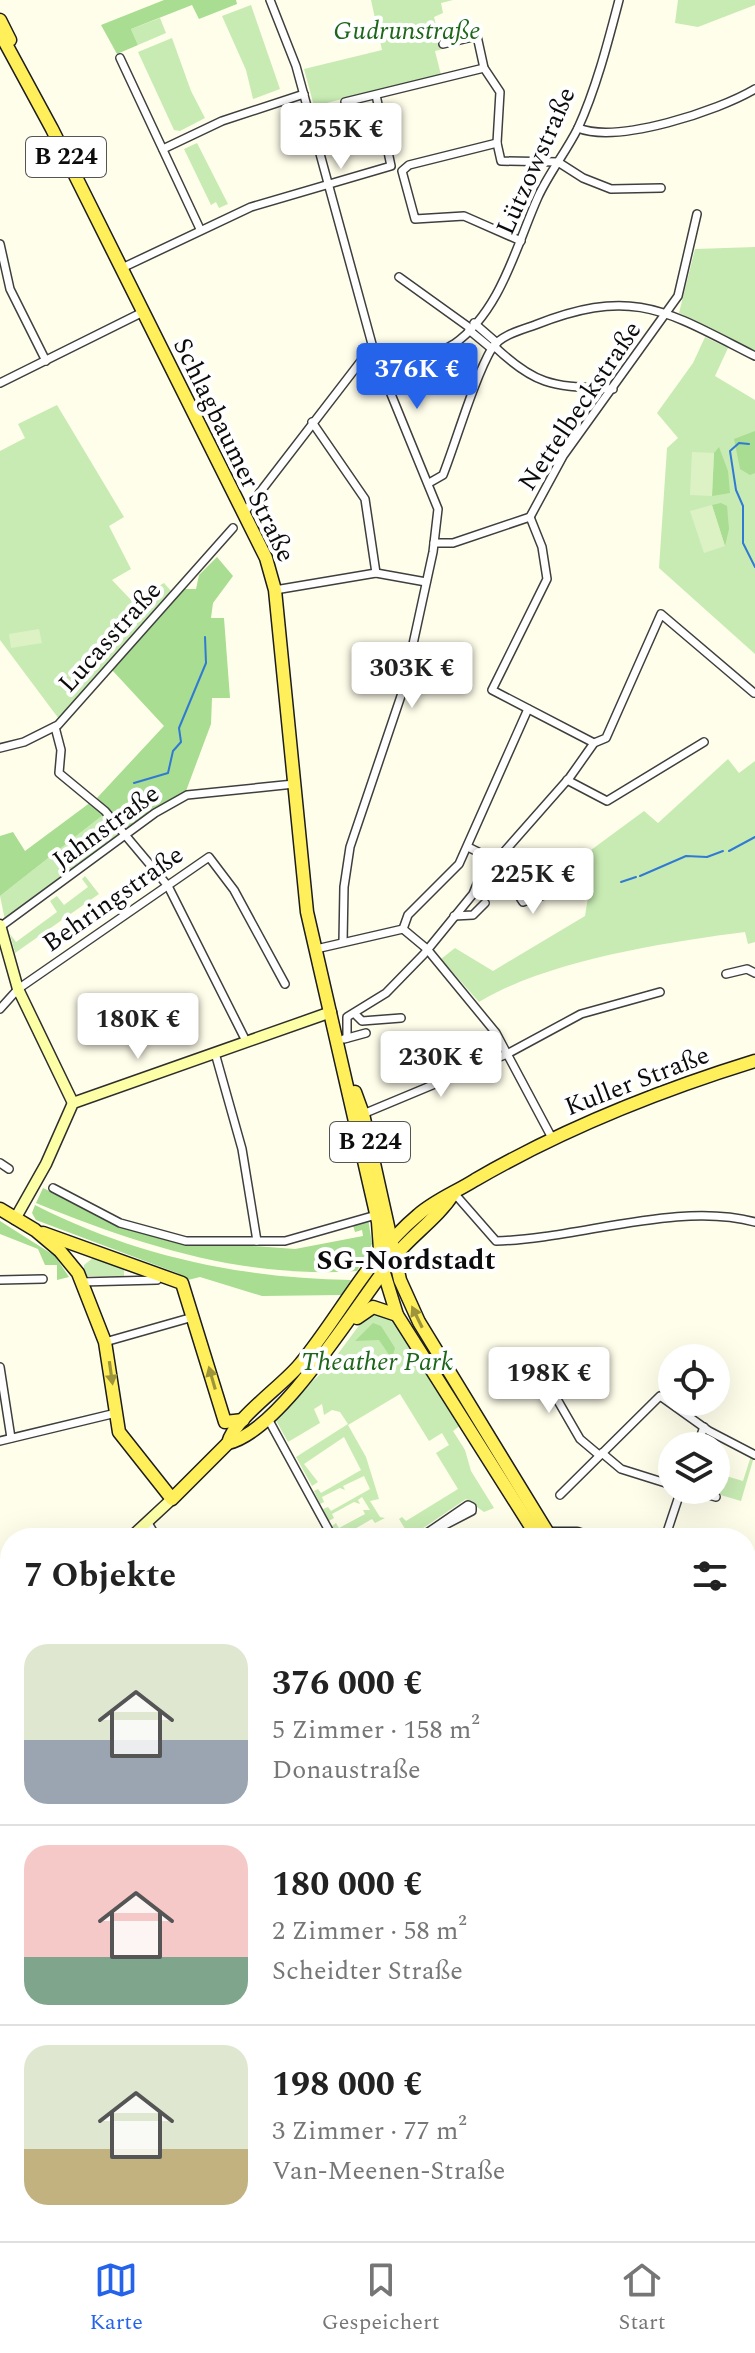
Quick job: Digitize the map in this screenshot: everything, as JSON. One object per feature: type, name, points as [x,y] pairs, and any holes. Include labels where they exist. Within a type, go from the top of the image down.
[{"type":"main road","name":"Schlagbaumer Straße","points":[[0,20],[266,558],[275,590],[307,912],[331,1012],[343,1039],[344,1063],[380,1216]]},
{"type":"main road","name":"Schlagbaumer Straße","points":[[0,33],[24,72]]},
{"type":"main road","name":"Kuller Straße","points":[[385,1258],[418,1214],[552,1138],[693,1081],[755,1061]]},
{"type":"main road","name":"Schlagbaumer Straße","points":[[344,1063],[363,1114],[385,1258]]},
{"type":"main road","name":"Kuller Straße","points":[[385,1258],[454,1193]]},
{"type":"main road","points":[[0,1209],[35,1230],[182,1283],[195,1316],[228,1443]]},
{"type":"main road","points":[[322,1360],[385,1258],[380,1216],[418,1214]]},
{"type":"main road","points":[[35,1230],[60,1251],[79,1278],[105,1342],[116,1413],[124,1440],[172,1499],[228,1443],[230,1434],[243,1420]]},
{"type":"main road","points":[[79,1278],[84,1259],[98,1251]]},
{"type":"main road","points":[[228,1443],[237,1441],[262,1412],[385,1258]]},
{"type":"main road","name":"B 224","points":[[385,1258],[400,1280],[419,1322],[541,1528]]},
{"type":"main road","name":"B 224","points":[[385,1258],[397,1315],[541,1528]]},
{"type":"main road","points":[[225,1422],[243,1420],[262,1412],[322,1360],[367,1309],[380,1307],[397,1315]]},
{"type":"street","points":[[270,0],[304,94],[375,355],[438,509],[434,543],[403,690],[350,847],[344,887],[343,942]]},
{"type":"street","name":"Lützowstraße","points":[[375,355],[428,357],[452,344],[471,327],[503,280],[537,198],[578,128],[619,0]]},
{"type":"street","points":[[443,44],[477,36],[484,68],[500,92],[497,143],[504,162],[558,162],[583,178],[611,189],[661,188]]},
{"type":"street","points":[[120,58],[200,229]]},
{"type":"street","points":[[345,102],[484,68]]},
{"type":"street","points":[[578,128],[604,134],[682,118],[755,89]]},
{"type":"street","points":[[163,149],[222,121],[304,94]]},
{"type":"street","points":[[122,268],[251,207],[391,166],[376,95]]},
{"type":"street","points":[[497,143],[404,167],[402,171],[415,219],[464,216],[521,241]]},
{"type":"street","name":"Nettelbeckstraße","points":[[434,543],[453,543],[530,517],[563,456],[678,296],[697,214]]},
{"type":"street","points":[[0,244],[10,289],[46,361]]},
{"type":"street","points":[[399,277],[471,327],[520,371],[538,381],[613,389]]},
{"type":"street","points":[[429,483],[443,475],[494,346],[547,320],[602,304],[621,304],[666,313],[755,356]]},
{"type":"street","points":[[0,383],[143,312]]},
{"type":"street","points":[[244,513],[357,364],[375,355]]},
{"type":"street","points":[[312,422],[365,499],[376,573]]},
{"type":"street","points":[[530,517],[542,547],[547,579],[492,690],[594,743]]},
{"type":"street","name":"Lucasstraße","points":[[0,748],[24,742],[55,727],[233,528]]},
{"type":"street","points":[[275,590],[376,573],[426,582]]},
{"type":"street","points":[[366,1033],[343,1039],[345,1019],[386,993],[427,949],[473,894],[492,859],[567,780],[594,743],[606,738],[661,614],[754,693]]},
{"type":"street","points":[[403,929],[408,915],[459,864],[528,709]]},
{"type":"street","points":[[55,727],[61,750],[59,773],[94,800],[126,833],[168,886],[246,1041]]},
{"type":"street","points":[[567,780],[607,801],[704,742]]},
{"type":"street","name":"Jahnstraße","points":[[0,926],[126,833],[187,795],[294,784]]},
{"type":"street","points":[[468,847],[492,859],[524,902],[547,894],[551,878],[574,860]]},
{"type":"street","name":"Behringstraße","points":[[0,1009],[18,989],[209,857],[234,890],[285,984]]},
{"type":"street","points":[[454,916],[473,915],[485,903]]},
{"type":"street","points":[[0,926],[18,989],[73,1103]]},
{"type":"street","points":[[316,949],[403,929]]},
{"type":"street","points":[[403,929],[427,949],[496,1033],[552,1138]]},
{"type":"street","points":[[726,974],[747,969],[755,973]]},
{"type":"street","points":[[363,1114],[507,1054],[581,1014],[660,992]]},
{"type":"street","points":[[15,1219],[36,1184],[73,1103],[331,1012]]},
{"type":"street","points":[[355,1014],[362,1021],[401,1018]]},
{"type":"street","points":[[215,1053],[242,1149],[257,1241]]},
{"type":"street","points":[[0,1163],[9,1169]]},
{"type":"street","points":[[53,1188],[120,1223],[186,1241],[297,1239],[380,1216]]},
{"type":"street","points":[[454,1193],[496,1241],[588,1232],[691,1215],[755,1222]]},
{"type":"street","points":[[129,1262],[129,1281]]},
{"type":"street","points":[[79,1278],[157,1280]]},
{"type":"street","points":[[0,1280],[43,1279]]},
{"type":"street","points":[[105,1342],[195,1316]]},
{"type":"street","points":[[0,1367],[11,1438]]},
{"type":"street","points":[[543,1375],[580,1439],[621,1469],[658,1481]]},
{"type":"street","points":[[560,1495],[660,1396],[704,1427],[755,1455]]},
{"type":"street","points":[[262,1412],[327,1528]]},
{"type":"street","points":[[0,1441],[116,1413]]},
{"type":"street","points":[[702,1432],[704,1427]]},
{"type":"street","points":[[142,1528],[172,1499]]},
{"type":"street","points":[[668,1528],[676,1504]]},
{"type":"street","points":[[434,1528],[468,1505]]},
{"type":"street","points":[[148,1523],[151,1528]]},
{"type":"green space","points":[[164,0],[236,0],[237,4],[199,19],[192,5],[131,29],[138,45],[117,54],[101,25]]},
{"type":"green space","name":"Gudrunstraße","points":[[371,0],[453,0],[441,3],[443,13],[434,17],[440,40],[437,41],[443,49],[435,51],[441,75],[314,106],[304,69],[382,50]]},
{"type":"green space","points":[[678,0],[755,0],[755,5],[698,27],[675,23]]},
{"type":"green space","points":[[251,5],[280,89],[253,99],[246,70],[222,16]]},
{"type":"green space","points":[[160,18],[166,33],[138,45],[131,29]]},
{"type":"green space","points":[[172,38],[191,91],[205,118],[180,131],[174,130],[138,52]]},
{"type":"green space","points":[[197,143],[228,204],[219,208],[216,202],[211,205],[184,149]]},
{"type":"green space","points":[[755,247],[755,352],[679,313],[695,249]]},
{"type":"green space","points":[[705,337],[728,348],[715,376],[755,400],[755,654],[659,568],[667,448],[678,438],[657,413],[693,363]]},
{"type":"green space","points":[[57,405],[124,517],[109,526],[131,569],[112,580],[132,601],[164,583],[172,592],[59,719],[0,640],[0,451],[25,438],[18,424]]},
{"type":"green space","points":[[755,431],[755,473],[750,475],[740,469],[734,439]]},
{"type":"green space","points":[[719,447],[728,471],[730,493],[712,496],[714,453]]},
{"type":"green space","points":[[692,452],[714,453],[712,496],[690,495]]},
{"type":"green space","points":[[721,503],[727,506],[729,529],[725,546],[712,505]]},
{"type":"green space","points":[[712,505],[725,546],[704,553],[690,511]]},
{"type":"green space","points":[[217,557],[233,576],[213,603],[211,618],[224,618],[230,698],[212,698],[211,724],[186,791],[127,828],[97,798],[164,726],[112,670],[184,589],[196,589],[199,575]]},
{"type":"green space","points":[[39,629],[42,643],[11,648],[9,634]]},
{"type":"green space","points":[[728,759],[739,773],[755,761],[755,942],[748,944],[745,932],[608,955],[538,975],[479,1002],[441,959],[455,948],[493,971],[585,916],[589,891],[553,878],[644,811],[658,823]]},
{"type":"green space","points":[[91,802],[103,815],[0,896],[0,836],[13,832],[25,851]]},
{"type":"green space","points":[[103,815],[120,833],[5,920],[0,896]]},
{"type":"green space","points":[[85,876],[99,894],[15,953],[10,934],[16,942],[57,912],[50,901],[57,896],[64,905],[88,887],[82,879]]},
{"type":"green space","points":[[43,1188],[119,1224],[167,1240],[295,1249],[363,1236],[362,1230],[355,1232],[352,1222],[368,1218],[372,1244],[357,1271],[274,1270],[233,1264],[153,1245],[36,1203]]},
{"type":"green space","points":[[35,1205],[111,1238],[189,1261],[269,1275],[351,1280],[341,1295],[262,1296],[200,1277],[188,1280],[177,1273],[36,1220],[32,1213]]},
{"type":"green space","points":[[0,1221],[55,1256],[69,1277],[57,1280],[57,1265],[45,1265],[38,1249],[0,1234]]},
{"type":"green space","points":[[94,1257],[124,1267],[124,1277],[84,1276],[84,1265]]},
{"type":"green space","name":"Theather Park","points":[[375,1313],[393,1319],[461,1425],[453,1431],[465,1450],[471,1471],[494,1508],[484,1512],[466,1499],[423,1528],[404,1528],[399,1519],[402,1517],[406,1521],[458,1489],[436,1453],[449,1445],[442,1433],[429,1441],[400,1394],[348,1425],[366,1457],[379,1499],[370,1501],[380,1517],[385,1518],[375,1523],[372,1519],[356,1528],[339,1528],[365,1514],[363,1510],[370,1510],[362,1497],[358,1500],[360,1504],[354,1502],[332,1514],[334,1518],[329,1521],[323,1509],[328,1507],[331,1511],[370,1489],[364,1476],[343,1486],[345,1490],[340,1488],[322,1497],[324,1502],[320,1504],[314,1491],[318,1489],[321,1493],[361,1470],[344,1437],[304,1464],[318,1482],[312,1486],[296,1457],[348,1424],[340,1412],[332,1410],[324,1415],[322,1404],[314,1409],[320,1423],[288,1442],[274,1417],[329,1366],[363,1320]]},
{"type":"green space","points":[[373,1323],[381,1326],[395,1348],[392,1359],[379,1340],[355,1341]]},
{"type":"green space","points":[[751,1456],[754,1457],[741,1501],[730,1498],[730,1477],[743,1481]]},
{"type":"waterway","points":[[749,444],[739,443],[730,451],[736,490],[743,506],[743,543],[755,567]]},
{"type":"waterway","points":[[134,783],[168,773],[173,751],[181,742],[179,728],[206,663],[205,637]]},
{"type":"waterway","points":[[729,851],[755,837]]},
{"type":"waterway","points":[[640,876],[686,856],[707,857],[723,851]]},
{"type":"waterway","points":[[621,882],[636,877]]},
{"type":"district","name":"SG-Nordstadt","points":[[406,1260]]}]
